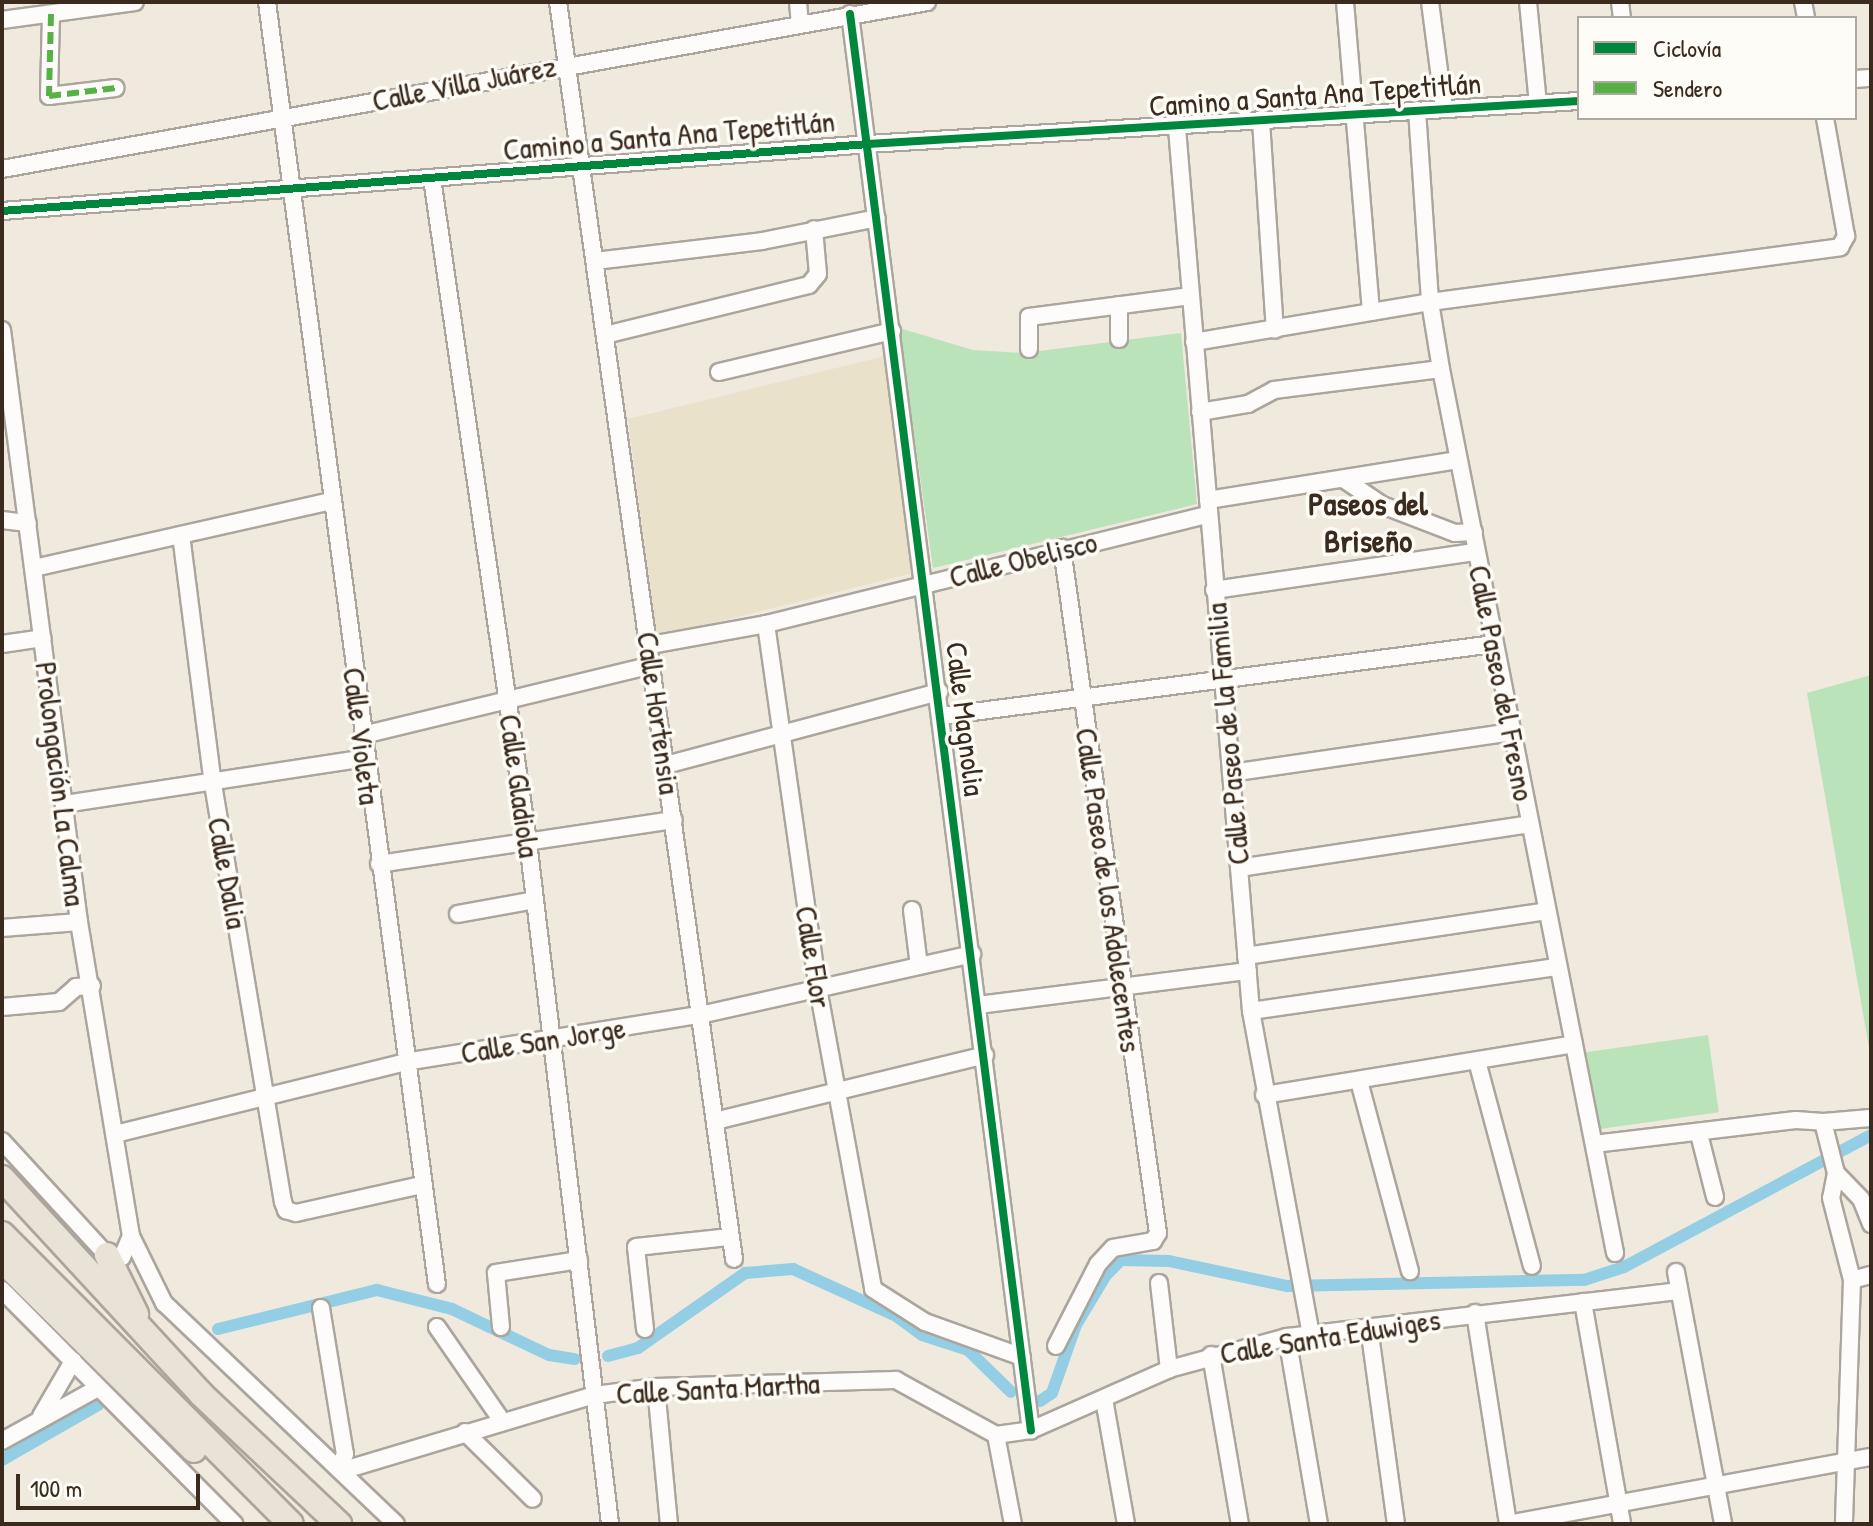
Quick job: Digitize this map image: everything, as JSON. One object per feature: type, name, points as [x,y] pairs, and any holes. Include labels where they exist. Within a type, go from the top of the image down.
[{"type":"highway","points":[[2,1178],[146,1335],[339,1524]]},
{"type":"highway","points":[[2,1234],[291,1524]]},
{"type":"highway","points":[[112,1257],[146,1335]]},
{"type":"highway","points":[[2,1260],[271,1524]]},
{"type":"street","points":[[2,20],[51,14],[77,7],[135,2]]},
{"type":"street","name":"Calle Violeta","points":[[267,2],[421,1185],[437,1284]]},
{"type":"street","name":"Calle Hortensia","points":[[558,2],[651,645],[734,1259]]},
{"type":"street","points":[[798,2],[800,23]]},
{"type":"street","name":"Calle Villa Juárez","points":[[2,169],[567,64],[927,2]]},
{"type":"street","points":[[1345,2],[1357,114],[1371,312]]},
{"type":"street","points":[[1430,2],[1444,108]]},
{"type":"street","points":[[1528,2],[1538,104]]},
{"type":"street","points":[[51,14],[49,96],[116,88]]},
{"type":"street","name":"Calle Magnolia","points":[[850,14],[1031,1430]]},
{"type":"street","name":"Camino a Santa Ana Tepetitlán","points":[[2,211],[868,144],[1177,128],[1577,101]]},
{"type":"street","name":"Calle Paseo del Fresno","points":[[1417,110],[1430,302],[1441,369],[1615,1253]]},
{"type":"street","points":[[1194,342],[1430,302],[1840,247],[1846,236],[1825,120]]},
{"type":"street","points":[[1261,121],[1275,330]]},
{"type":"street","name":"Calle Paseo de la Familia","points":[[1177,128],[1251,1011],[1264,1095],[1311,1334]]},
{"type":"street","name":"Calle Gladiola","points":[[432,178],[528,842],[610,1524]]},
{"type":"street","points":[[595,261],[762,241],[877,218]]},
{"type":"street","points":[[605,335],[809,285],[818,274],[814,229]]},
{"type":"street","points":[[1029,349],[1029,317],[1191,296]]},
{"type":"street","points":[[1119,305],[1119,339]]},
{"type":"street","name":"Prolongación La Calma","points":[[2,330],[79,922],[131,1236],[154,1291],[396,1524]]},
{"type":"street","points":[[719,372],[892,331]]},
{"type":"street","points":[[1200,412],[1248,404],[1274,390],[1441,369]]},
{"type":"street","name":"Calle Obelisco","points":[[651,645],[766,624],[1208,507],[1458,460]]},
{"type":"street","points":[[1345,480],[1382,505],[1455,533],[1474,532]]},
{"type":"street","points":[[34,568],[331,501]]},
{"type":"street","points":[[2,520],[28,523]]},
{"type":"street","name":"Calle Dalia","points":[[181,535],[212,778],[286,1210],[296,1213],[421,1185]]},
{"type":"street","name":"Calle Paseo de los Adolecentes","points":[[1056,1346],[1098,1264],[1113,1248],[1153,1241],[1158,1233],[1062,548]]},
{"type":"street","points":[[1214,590],[1476,552]]},
{"type":"street","name":"Calle Flor","points":[[766,624],[818,988],[873,1289],[925,1322],[1022,1357]]},
{"type":"street","points":[[2,644],[43,638]]},
{"type":"street","points":[[942,716],[1082,696],[1223,682],[1494,644]]},
{"type":"street","points":[[363,735],[508,697],[652,665]]},
{"type":"street","points":[[666,765],[939,692]]},
{"type":"street","points":[[1231,773],[1511,732]]},
{"type":"street","points":[[65,804],[212,778],[365,758]]},
{"type":"street","points":[[379,864],[674,820]]},
{"type":"street","points":[[1239,868],[1530,824]]},
{"type":"street","points":[[458,914],[535,900]]},
{"type":"street","points":[[912,910],[919,966]]},
{"type":"street","points":[[978,1005],[1122,987],[1547,911]]},
{"type":"street","points":[[2,928],[79,922]]},
{"type":"street","name":"Calle San Jorge","points":[[115,1134],[405,1062],[700,1015],[972,954]]},
{"type":"street","points":[[1251,1011],[1558,967]]},
{"type":"street","points":[[2,1007],[59,1002],[76,987],[92,986]]},
{"type":"street","points":[[1264,1095],[1574,1044]]},
{"type":"street","points":[[715,1121],[835,1089],[985,1055]]},
{"type":"street","points":[[1477,1061],[1532,1266]]},
{"type":"street","points":[[1359,1081],[1410,1271]]},
{"type":"street","points":[[1594,1144],[1699,1134],[1796,1120],[1823,1122],[1871,1118]]},
{"type":"street","points":[[1823,1122],[1835,1167],[1831,1198],[1852,1280],[1844,1524]]},
{"type":"street","points":[[1699,1134],[1715,1197]]},
{"type":"street","points":[[2,1141],[112,1257],[154,1291]]},
{"type":"street","points":[[1835,1167],[1855,1190],[1871,1224]]},
{"type":"street","points":[[1831,1198],[1855,1190]]},
{"type":"street","points":[[112,1257],[128,1250],[131,1236]]},
{"type":"street","points":[[645,1329],[636,1247],[730,1237]]},
{"type":"street","points":[[501,1327],[496,1273],[579,1260]]},
{"type":"street","points":[[1676,1272],[1713,1486],[1723,1524]]},
{"type":"street","points":[[1852,1280],[1871,1275]]},
{"type":"street","points":[[1159,1283],[1169,1369]]},
{"type":"street","points":[[2,1290],[234,1524]]},
{"type":"street","name":"Calle Santa Eduwiges","points":[[996,1435],[1031,1430],[1169,1369],[1211,1355],[1287,1337],[1678,1291]]},
{"type":"street","points":[[1583,1302],[1622,1524]]},
{"type":"street","points":[[321,1308],[345,1454],[340,1470]]},
{"type":"street","points":[[1475,1313],[1508,1524],[1871,1457]]},
{"type":"street","points":[[437,1327],[502,1421]]},
{"type":"street","points":[[1369,1327],[1396,1524]]},
{"type":"street","points":[[1287,1337],[1319,1524]]},
{"type":"street","points":[[1211,1355],[1240,1524]]},
{"type":"street","points":[[41,1417],[73,1361]]},
{"type":"street","name":"Calle Santa Martha","points":[[340,1470],[595,1395],[656,1387],[896,1380],[996,1435]]},
{"type":"street","points":[[656,1387],[669,1524]]},
{"type":"street","points":[[2,1441],[98,1388]]},
{"type":"street","points":[[1104,1399],[1126,1524]]},
{"type":"street","points":[[465,1432],[533,1499]]},
{"type":"street","points":[[996,1435],[1013,1524]]},
{"type":"shaded area","points":[[885,356],[917,572],[657,637],[628,419]]},
{"type":"green space","points":[[899,328],[973,350],[1024,353],[1181,333],[1197,504],[933,568]]},
{"type":"green space","points":[[1871,675],[1871,1059],[1807,693]]},
{"type":"green space","points":[[1708,1035],[1719,1112],[1591,1130],[1580,1053]]},
{"type":"waterway","points":[[1040,1401],[1052,1393],[1076,1325],[1106,1275],[1121,1260],[1169,1261],[1287,1286],[1584,1280],[1624,1267],[1871,1135]]},
{"type":"waterway","points":[[608,1356],[638,1348],[745,1273],[793,1269],[896,1316],[922,1335],[968,1350],[1011,1392]]},
{"type":"waterway","points":[[218,1329],[377,1290],[452,1309],[549,1355],[575,1359]]},
{"type":"waterway","points":[[2,1460],[98,1405]]},
{"type":"marked path","points":[[51,14],[49,96],[116,88]]},
{"type":"cycle path","points":[[850,14],[1031,1430]]},
{"type":"cycle path","points":[[2,211],[868,144],[1577,101]]},
{"type":"district","name":"Paseos del Briseño","points":[[1368,524]]}]
